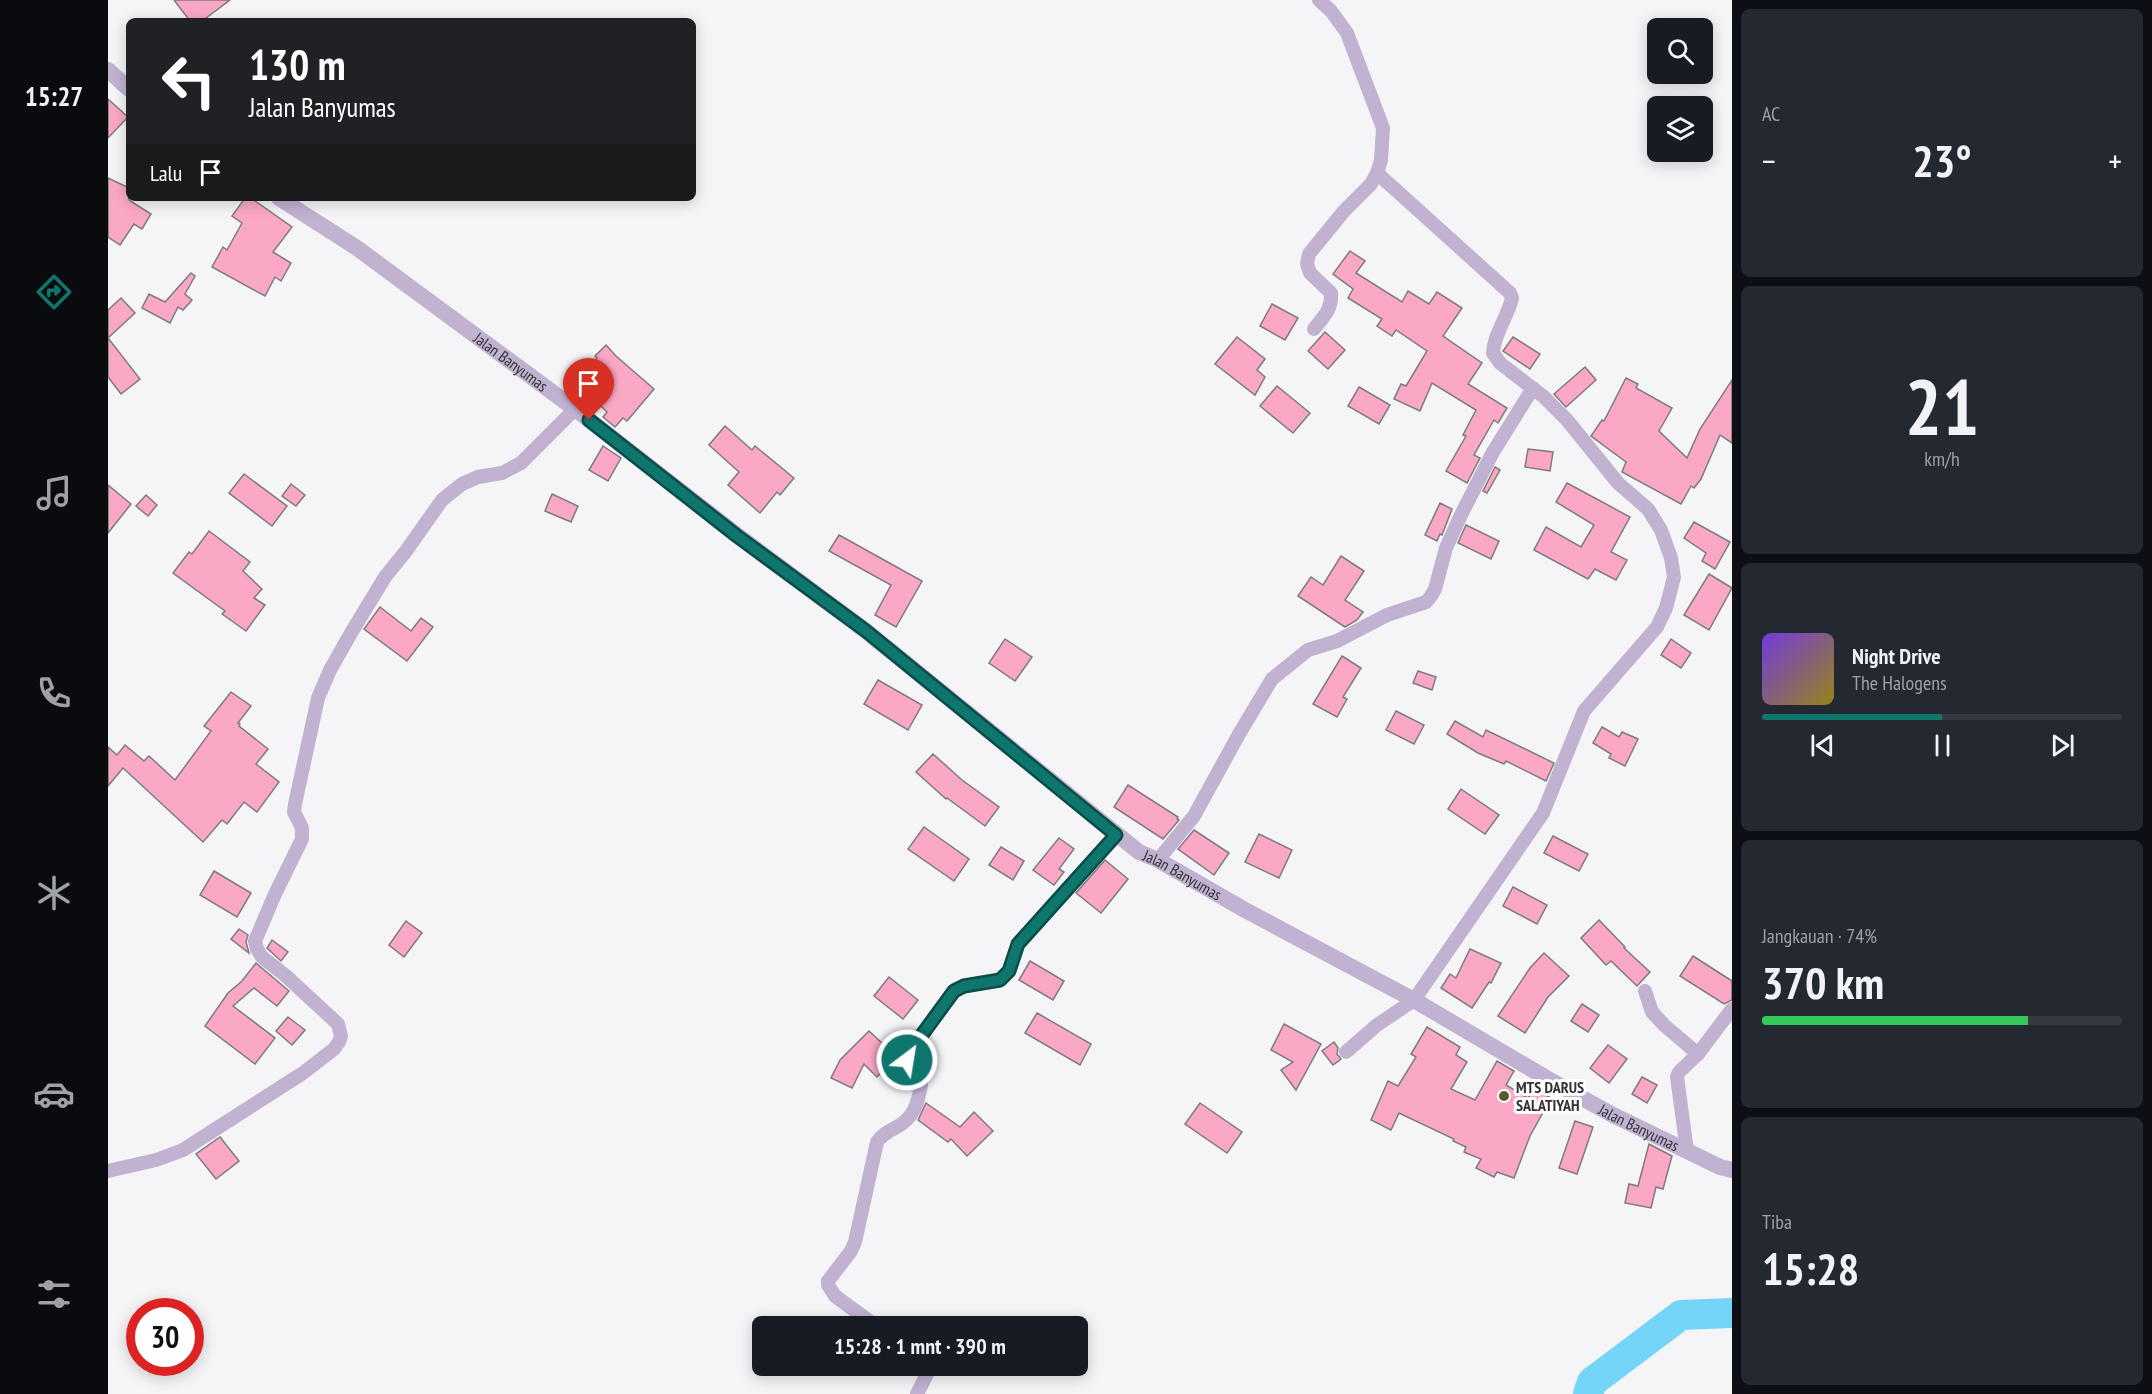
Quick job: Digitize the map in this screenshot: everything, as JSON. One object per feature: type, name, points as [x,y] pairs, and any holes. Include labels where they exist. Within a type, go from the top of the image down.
[{"type":"street","points":[[1314,329],[1332,304],[1331,293],[1310,273],[1307,264],[1309,254],[1371,184],[1377,173],[1383,128],[1347,33],[1331,11],[1319,0]]},
{"type":"street","points":[[108,70],[126,86]]},
{"type":"street","points":[[1346,1052],[1413,1000],[1543,813],[1584,711],[1657,627],[1666,608],[1674,577],[1671,558],[1661,530],[1648,509],[1618,483],[1567,420],[1533,388],[1500,363],[1493,353],[1497,336],[1511,303],[1510,293],[1377,173]]},
{"type":"street","name":"Jalan Banyumas","points":[[284,201],[357,248],[575,409],[737,536],[866,631],[1139,852],[1158,860],[1245,910],[1413,1000],[1611,1114],[1720,1167],[1732,1170]]},
{"type":"street","points":[[1158,860],[1194,816],[1272,680],[1308,650],[1337,640],[1387,615],[1425,602],[1431,596],[1446,548],[1461,515],[1493,452],[1533,388]]},
{"type":"street","points":[[108,1171],[156,1160],[183,1150],[303,1073],[334,1049],[339,1042],[341,1036],[338,1024],[262,957],[256,949],[255,941],[302,839],[302,828],[294,812],[318,698],[330,670],[373,596],[442,500],[462,484],[478,477],[502,473],[521,463],[575,409]]},
{"type":"street","points":[[862,1316],[835,1296],[828,1281],[851,1251],[855,1242],[877,1142],[882,1135],[897,1127],[914,1113],[921,1085],[908,1064],[908,1055],[954,991],[964,986],[1000,980],[1009,971],[1018,944],[1116,835]]},
{"type":"street","points":[[1645,991],[1652,1011],[1664,1025],[1698,1054]]},
{"type":"street","points":[[1687,1151],[1677,1077],[1698,1054],[1732,1009]]},
{"type":"street","points":[[917,1394],[926,1376]]},
{"type":"building","points":[[174,0],[230,0],[206,18],[188,18]]},
{"type":"building","points":[[108,99],[126,115],[126,119],[108,138]]},
{"type":"building","points":[[108,178],[126,187],[126,201],[131,201],[151,214],[142,229],[134,224],[120,245],[108,237]]},
{"type":"building","points":[[243,201],[255,201],[292,227],[273,252],[291,263],[281,281],[275,277],[265,296],[212,267],[223,247],[227,250],[242,223],[232,216]]},
{"type":"building","points":[[1350,251],[1365,261],[1356,273],[1402,302],[1408,291],[1429,304],[1437,292],[1462,308],[1443,336],[1482,363],[1468,384],[1507,408],[1498,423],[1494,420],[1474,455],[1480,458],[1467,483],[1446,471],[1466,436],[1463,435],[1476,410],[1432,383],[1420,411],[1394,399],[1401,384],[1406,386],[1427,351],[1396,330],[1392,336],[1377,326],[1382,319],[1348,298],[1353,289],[1333,274]]},
{"type":"building","points":[[191,273],[195,276],[185,294],[192,300],[183,310],[178,307],[170,323],[142,308],[149,294],[165,302]]},
{"type":"building","points":[[121,298],[135,313],[108,338],[108,310]]},
{"type":"building","points":[[1272,304],[1298,318],[1285,340],[1260,326]]},
{"type":"building","points":[[1325,332],[1345,350],[1328,369],[1308,351]]},
{"type":"building","points":[[1237,337],[1265,359],[1257,370],[1265,377],[1255,395],[1215,364]]},
{"type":"building","points":[[1513,337],[1540,354],[1530,369],[1503,351]]},
{"type":"building","points":[[108,338],[140,379],[121,394],[108,377]]},
{"type":"building","points":[[606,345],[654,389],[627,421],[623,418],[615,427],[603,417],[607,412],[575,381]]},
{"type":"building","points":[[1585,367],[1596,380],[1566,407],[1554,394]]},
{"type":"building","points":[[1626,378],[1638,384],[1636,388],[1672,408],[1659,431],[1687,458],[1700,429],[1732,380],[1732,443],[1720,435],[1701,479],[1694,488],[1691,486],[1681,504],[1622,472],[1626,462],[1591,436],[1602,420],[1604,421]]},
{"type":"building","points":[[1277,386],[1310,413],[1293,433],[1260,406]]},
{"type":"building","points":[[1359,387],[1390,405],[1379,424],[1348,406]]},
{"type":"building","points":[[725,426],[752,450],[755,446],[794,478],[780,495],[777,492],[760,513],[728,485],[739,472],[709,445]]},
{"type":"building","points":[[603,446],[621,458],[608,481],[589,470]]},
{"type":"building","points":[[1528,449],[1553,452],[1550,471],[1525,467]]},
{"type":"building","points":[[1495,467],[1500,470],[1487,493],[1483,491]]},
{"type":"building","points":[[244,474],[287,506],[272,526],[229,493]]},
{"type":"building","points":[[1567,483],[1630,517],[1611,552],[1627,560],[1616,580],[1595,569],[1588,579],[1534,550],[1546,527],[1581,547],[1594,525],[1556,502]]},
{"type":"building","points":[[291,484],[305,495],[296,506],[282,496]]},
{"type":"building","points":[[108,485],[131,504],[108,533]]},
{"type":"building","points":[[552,494],[578,506],[571,522],[545,511]]},
{"type":"building","points":[[146,495],[157,505],[148,516],[136,506]]},
{"type":"building","points":[[1440,503],[1452,509],[1442,535],[1440,534],[1437,541],[1425,535]]},
{"type":"building","points":[[1694,522],[1730,542],[1715,569],[1702,561],[1706,553],[1684,538]]},
{"type":"building","points":[[1466,525],[1499,541],[1491,559],[1458,543]]},
{"type":"building","points":[[209,531],[250,562],[243,571],[262,589],[254,598],[265,605],[246,631],[222,614],[225,611],[173,573],[189,552],[192,554]]},
{"type":"building","points":[[839,535],[922,581],[896,627],[875,615],[891,585],[829,551]]},
{"type":"building","points":[[1341,556],[1364,571],[1345,600],[1363,612],[1357,620],[1345,627],[1298,596],[1311,577],[1323,585]]},
{"type":"building","points":[[1709,574],[1732,588],[1709,630],[1684,615]]},
{"type":"building","points":[[380,607],[411,631],[421,618],[433,627],[407,661],[364,629]]},
{"type":"building","points":[[1005,639],[1032,657],[1015,681],[989,663]]},
{"type":"building","points":[[1671,639],[1691,653],[1681,668],[1661,655]]},
{"type":"building","points":[[1342,656],[1361,668],[1343,697],[1347,699],[1337,717],[1313,704]]},
{"type":"building","points":[[1418,671],[1436,677],[1432,690],[1413,683]]},
{"type":"building","points":[[878,680],[922,705],[908,730],[864,704]]},
{"type":"building","points":[[231,692],[251,706],[238,723],[239,726],[268,749],[256,764],[279,782],[257,812],[244,802],[227,824],[222,820],[203,842],[123,768],[108,786],[108,747],[117,755],[125,745],[144,761],[149,756],[175,780],[211,731],[204,726]]},
{"type":"building","points":[[1396,711],[1424,725],[1414,744],[1386,730]]},
{"type":"building","points":[[1455,721],[1483,737],[1486,730],[1554,763],[1546,781],[1506,761],[1504,764],[1478,753],[1447,734]]},
{"type":"building","points":[[1602,727],[1619,737],[1622,732],[1638,739],[1625,766],[1609,758],[1611,754],[1593,743]]},
{"type":"building","points":[[933,754],[962,780],[999,807],[985,826],[946,799],[916,772]]},
{"type":"building","points":[[1128,785],[1178,817],[1179,820],[1163,839],[1114,807]]},
{"type":"building","points":[[1461,789],[1499,815],[1485,834],[1448,809]]},
{"type":"building","points":[[924,827],[969,859],[954,881],[908,849]]},
{"type":"building","points":[[1194,830],[1229,853],[1214,875],[1178,849]]},
{"type":"building","points":[[1259,834],[1292,850],[1279,878],[1245,862]]},
{"type":"building","points":[[1553,836],[1588,854],[1579,871],[1544,853]]},
{"type":"building","points":[[1059,838],[1074,849],[1059,869],[1064,872],[1054,885],[1033,870]]},
{"type":"building","points":[[1001,847],[1024,861],[1013,880],[989,865]]},
{"type":"building","points":[[1105,860],[1128,879],[1101,913],[1076,893]]},
{"type":"building","points":[[214,871],[251,893],[237,917],[200,895]]},
{"type":"building","points":[[1513,887],[1547,905],[1537,924],[1503,906]]},
{"type":"building","points":[[1599,920],[1650,972],[1637,986],[1611,961],[1606,965],[1581,938]]},
{"type":"building","points":[[406,921],[422,933],[404,957],[389,945]]},
{"type":"building","points":[[239,929],[248,935],[246,942],[249,953],[231,939]]},
{"type":"building","points":[[272,940],[288,952],[281,961],[267,948]]},
{"type":"building","points":[[1470,949],[1501,963],[1491,983],[1489,982],[1472,1008],[1441,988],[1450,974],[1456,978]]},
{"type":"building","points":[[1544,953],[1569,976],[1548,997],[1525,1033],[1498,1016],[1530,968]]},
{"type":"building","points":[[1693,956],[1732,981],[1732,1000],[1724,1004],[1680,976]]},
{"type":"building","points":[[1030,961],[1064,981],[1053,1000],[1019,980]]},
{"type":"building","points":[[256,963],[289,991],[277,1006],[254,988],[233,1006],[275,1038],[255,1064],[205,1026],[228,993],[242,981]]},
{"type":"building","points":[[889,977],[918,1000],[903,1019],[874,996]]},
{"type":"building","points":[[1582,1004],[1599,1015],[1588,1032],[1571,1021]]},
{"type":"building","points":[[1037,1013],[1091,1044],[1080,1065],[1025,1033]]},
{"type":"building","points":[[288,1017],[305,1030],[292,1045],[276,1031]]},
{"type":"building","points":[[1284,1024],[1321,1044],[1296,1090],[1281,1070],[1293,1062],[1271,1050]]},
{"type":"building","points":[[1427,1027],[1460,1047],[1456,1055],[1467,1062],[1451,1089],[1475,1100],[1497,1061],[1514,1071],[1506,1085],[1528,1098],[1534,1088],[1551,1098],[1530,1136],[1514,1178],[1497,1172],[1494,1177],[1476,1168],[1481,1159],[1464,1152],[1466,1147],[1399,1113],[1391,1130],[1371,1120],[1388,1081],[1398,1086],[1416,1057],[1411,1054]]},
{"type":"building","points":[[869,1031],[896,1056],[877,1077],[864,1064],[852,1088],[831,1078],[840,1060]]},
{"type":"building","points":[[1334,1042],[1341,1059],[1333,1065],[1322,1051]]},
{"type":"building","points":[[1608,1045],[1627,1059],[1609,1083],[1590,1068]]},
{"type":"building","points":[[1642,1077],[1657,1085],[1647,1103],[1632,1094]]},
{"type":"building","points":[[926,1103],[960,1127],[974,1112],[993,1131],[967,1156],[951,1139],[948,1142],[918,1120]]},
{"type":"building","points":[[1200,1103],[1242,1132],[1227,1153],[1185,1124]]},
{"type":"building","points":[[1575,1121],[1593,1127],[1577,1174],[1559,1168]]},
{"type":"building","points":[[220,1137],[239,1161],[216,1179],[196,1154]]},
{"type":"building","points":[[1649,1144],[1672,1156],[1663,1189],[1656,1187],[1651,1208],[1625,1203],[1629,1184],[1638,1186]]},
{"type":"waterway","points":[[1588,1394],[1592,1382],[1681,1315],[1732,1313]]},
{"type":"place","name":"MTS DARUS SALATIYAH","points":[[1504,1096]]},
{"type":"route","points":[[589,420],[737,536],[866,631],[1116,835],[1018,944],[1009,971],[1000,980],[964,986],[954,991],[910,1051],[907,1060]]}]
